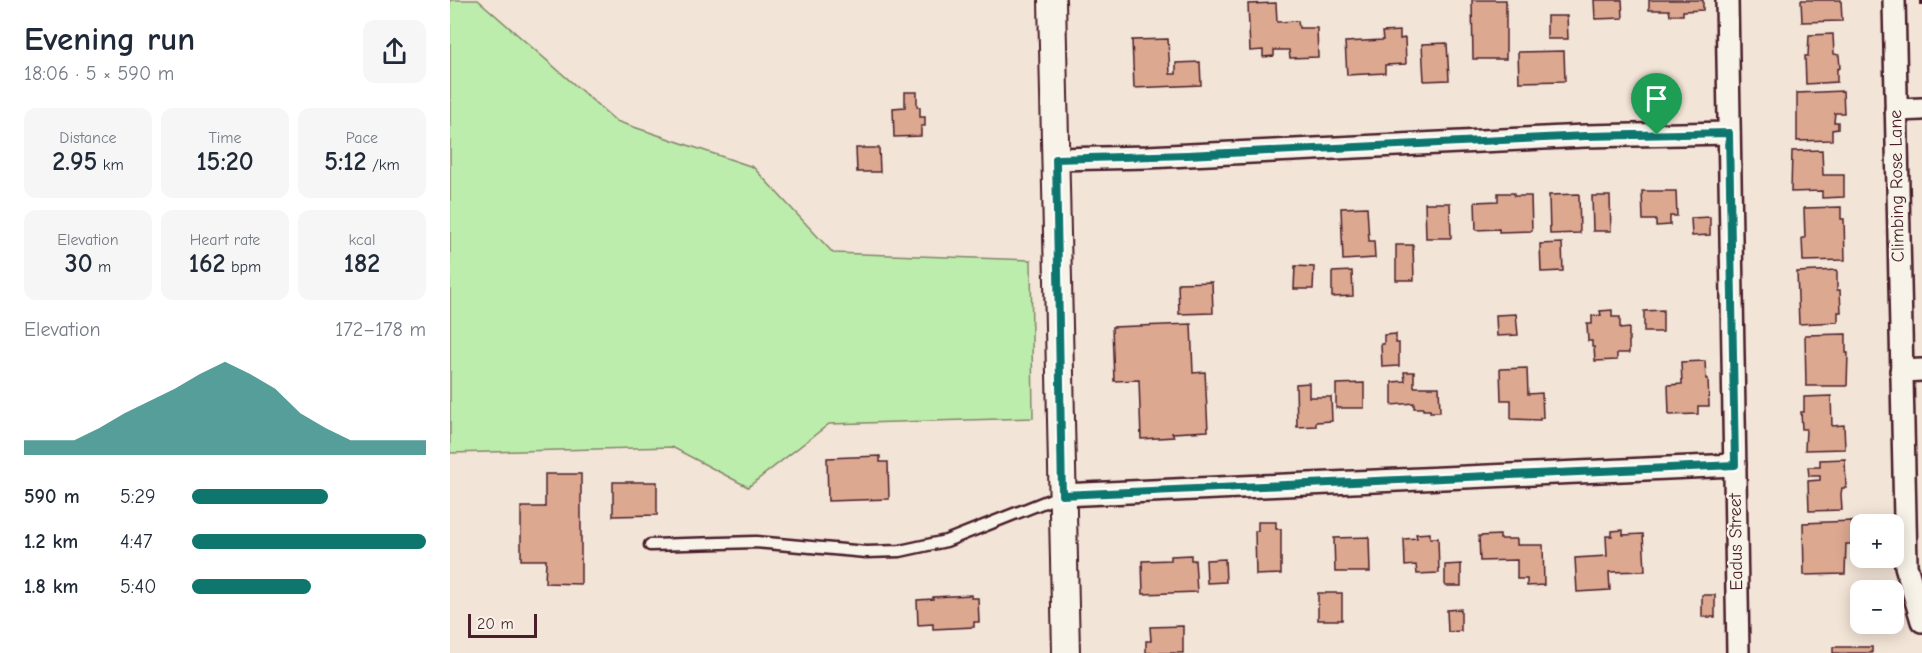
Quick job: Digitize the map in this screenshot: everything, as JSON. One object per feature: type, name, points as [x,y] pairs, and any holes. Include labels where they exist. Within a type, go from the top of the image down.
[{"type":"street","points":[[1052,0],[1066,653]]},
{"type":"street","name":"Eadus Street","points":[[1727,0],[1738,653]]},
{"type":"street","name":"Climbing Rose Lane","points":[[1894,0],[1906,566],[1922,621]]},
{"type":"street","points":[[1896,110],[1922,109]]},
{"type":"street","points":[[1056,159],[1177,156],[1586,136],[1729,133]]},
{"type":"street","points":[[1901,371],[1922,370]]},
{"type":"street","points":[[1062,495],[1735,465]]},
{"type":"lane","points":[[650,545],[756,542],[866,552],[900,551],[946,541],[1062,495]]},
{"type":"path","points":[[1922,0],[1922,5]]},
{"type":"green space","points":[[450,0],[478,0],[616,121],[753,167],[833,253],[1031,260],[1033,418],[829,424],[748,487],[672,447],[450,453]]},
{"type":"building","points":[[1472,0],[1506,0],[1506,59],[1473,59]]},
{"type":"building","points":[[1594,0],[1622,0],[1623,18],[1595,19]]},
{"type":"building","points":[[1649,0],[1703,0],[1703,10],[1683,11],[1683,15],[1670,15],[1669,10],[1649,10]]},
{"type":"building","points":[[1801,0],[1841,0],[1842,21],[1802,22]]},
{"type":"building","points":[[1276,3],[1277,22],[1298,21],[1299,28],[1317,28],[1318,57],[1290,58],[1289,50],[1274,50],[1274,56],[1263,57],[1263,50],[1250,51],[1248,4]]},
{"type":"building","points":[[1547,16],[1567,16],[1568,39],[1547,39]]},
{"type":"building","points":[[1400,31],[1400,39],[1405,38],[1406,64],[1385,65],[1385,73],[1347,75],[1345,42],[1383,40],[1382,32]]},
{"type":"building","points":[[1833,34],[1834,54],[1839,55],[1840,68],[1837,69],[1837,82],[1806,84],[1805,56],[1808,56],[1809,35]]},
{"type":"building","points":[[1168,39],[1170,74],[1176,74],[1176,63],[1200,62],[1201,85],[1134,88],[1132,40]]},
{"type":"building","points":[[1447,43],[1449,80],[1424,81],[1422,44]]},
{"type":"building","points":[[1564,51],[1565,81],[1519,82],[1518,52]]},
{"type":"building","points":[[1843,91],[1844,113],[1835,113],[1834,122],[1838,122],[1838,129],[1832,130],[1832,140],[1797,141],[1797,93]]},
{"type":"building","points":[[905,92],[917,92],[920,117],[925,117],[925,126],[921,126],[921,136],[894,137],[893,108],[905,107]]},
{"type":"building","points":[[856,148],[879,148],[880,172],[857,172]]},
{"type":"building","points":[[1822,150],[1823,175],[1844,175],[1844,197],[1822,198],[1822,191],[1791,192],[1792,151]]},
{"type":"building","points":[[1642,191],[1676,191],[1677,216],[1670,216],[1670,225],[1656,226],[1656,220],[1643,220]]},
{"type":"building","points":[[1498,193],[1531,196],[1532,231],[1476,230],[1475,202],[1498,201]]},
{"type":"building","points":[[1579,194],[1580,233],[1550,234],[1549,195]]},
{"type":"building","points":[[1592,196],[1610,196],[1611,231],[1593,231]]},
{"type":"building","points":[[1425,203],[1450,203],[1451,238],[1426,238]]},
{"type":"building","points":[[1367,207],[1369,241],[1374,241],[1375,258],[1343,260],[1341,208]]},
{"type":"building","points":[[1841,207],[1841,219],[1844,219],[1845,260],[1803,261],[1804,208]]},
{"type":"building","points":[[1710,217],[1710,235],[1692,236],[1691,218]]},
{"type":"building","points":[[1562,243],[1563,271],[1541,272],[1540,244]]},
{"type":"building","points":[[1396,245],[1413,245],[1414,280],[1396,280]]},
{"type":"building","points":[[1295,266],[1314,267],[1313,289],[1294,289]]},
{"type":"building","points":[[1837,270],[1837,290],[1840,290],[1841,312],[1838,312],[1838,322],[1799,324],[1797,272]]},
{"type":"building","points":[[1352,271],[1353,296],[1332,297],[1332,272]]},
{"type":"building","points":[[1212,282],[1213,313],[1179,314],[1178,283]]},
{"type":"building","points":[[1612,310],[1612,317],[1620,317],[1620,329],[1629,328],[1629,353],[1617,353],[1617,360],[1595,361],[1592,341],[1588,341],[1587,324],[1592,324],[1592,316],[1601,315],[1600,311]]},
{"type":"building","points":[[1663,310],[1663,332],[1644,332],[1644,311]]},
{"type":"building","points":[[1516,314],[1518,335],[1497,336],[1496,315]]},
{"type":"building","points":[[1191,324],[1193,373],[1205,372],[1208,431],[1172,433],[1174,437],[1141,439],[1139,380],[1114,381],[1112,327]]},
{"type":"building","points":[[1396,334],[1396,343],[1399,343],[1399,366],[1382,367],[1381,344],[1384,344],[1384,335]]},
{"type":"building","points":[[1846,334],[1847,386],[1806,386],[1805,335]]},
{"type":"building","points":[[1705,361],[1709,406],[1698,406],[1698,414],[1669,415],[1668,385],[1682,384],[1681,362]]},
{"type":"building","points":[[1527,368],[1528,394],[1542,393],[1543,418],[1540,420],[1511,419],[1511,400],[1501,400],[1500,369]]},
{"type":"building","points":[[1404,372],[1414,372],[1414,387],[1439,387],[1440,412],[1414,408],[1414,403],[1392,405],[1392,382],[1405,381]]},
{"type":"building","points":[[1309,383],[1309,397],[1331,397],[1332,421],[1316,422],[1316,426],[1297,427],[1296,384]]},
{"type":"building","points":[[1364,383],[1364,408],[1336,408],[1336,384]]},
{"type":"building","points":[[1831,396],[1832,426],[1844,425],[1845,449],[1805,450],[1806,429],[1802,429],[1801,412],[1804,412],[1804,397]]},
{"type":"building","points":[[880,456],[880,462],[888,462],[889,499],[828,501],[827,458]]},
{"type":"building","points":[[1845,459],[1846,488],[1842,488],[1842,510],[1809,511],[1808,481],[1820,480],[1820,476],[1809,476],[1808,467],[1820,467],[1820,460]]},
{"type":"building","points":[[545,474],[581,474],[581,584],[545,583],[546,560],[521,560],[521,507],[545,507]]},
{"type":"building","points":[[613,482],[657,482],[657,515],[613,516]]},
{"type":"building","points":[[1850,521],[1850,544],[1846,544],[1845,574],[1804,575],[1803,523]]},
{"type":"building","points":[[1258,522],[1276,522],[1276,529],[1281,529],[1281,574],[1256,575],[1255,531],[1258,531]]},
{"type":"building","points":[[1623,530],[1623,535],[1643,534],[1645,571],[1609,572],[1610,590],[1577,592],[1575,558],[1607,556],[1606,536],[1612,536],[1612,531]]},
{"type":"building","points":[[1430,533],[1430,538],[1438,538],[1439,573],[1417,574],[1416,565],[1405,566],[1404,539],[1417,538],[1416,534]]},
{"type":"building","points":[[1500,535],[1500,539],[1517,539],[1517,545],[1543,545],[1544,585],[1527,586],[1527,579],[1517,579],[1517,560],[1480,561],[1479,536]]},
{"type":"building","points":[[1369,537],[1370,572],[1335,572],[1334,538]]},
{"type":"building","points":[[1191,555],[1191,560],[1195,560],[1197,592],[1143,594],[1142,561],[1171,560],[1171,556]]},
{"type":"building","points":[[1225,559],[1226,582],[1207,583],[1206,560]]},
{"type":"building","points":[[1461,564],[1461,586],[1445,586],[1445,565]]},
{"type":"building","points":[[1318,593],[1342,593],[1342,620],[1318,620]]},
{"type":"building","points":[[971,595],[971,598],[978,598],[979,622],[974,622],[974,627],[933,629],[933,624],[918,625],[917,600]]},
{"type":"building","points":[[1702,595],[1715,595],[1715,617],[1702,617]]},
{"type":"building","points":[[1461,609],[1461,631],[1448,632],[1447,610]]},
{"type":"building","points":[[1183,626],[1183,653],[1146,653],[1146,641],[1151,641],[1150,627]]},
{"type":"building","points":[[1833,647],[1872,647],[1872,653],[1833,653]]},
{"type":"route","points":[[1729,133],[1735,465],[1062,495],[1056,159],[1245,153],[1307,148],[1586,136],[1657,135],[1729,133]]}]
